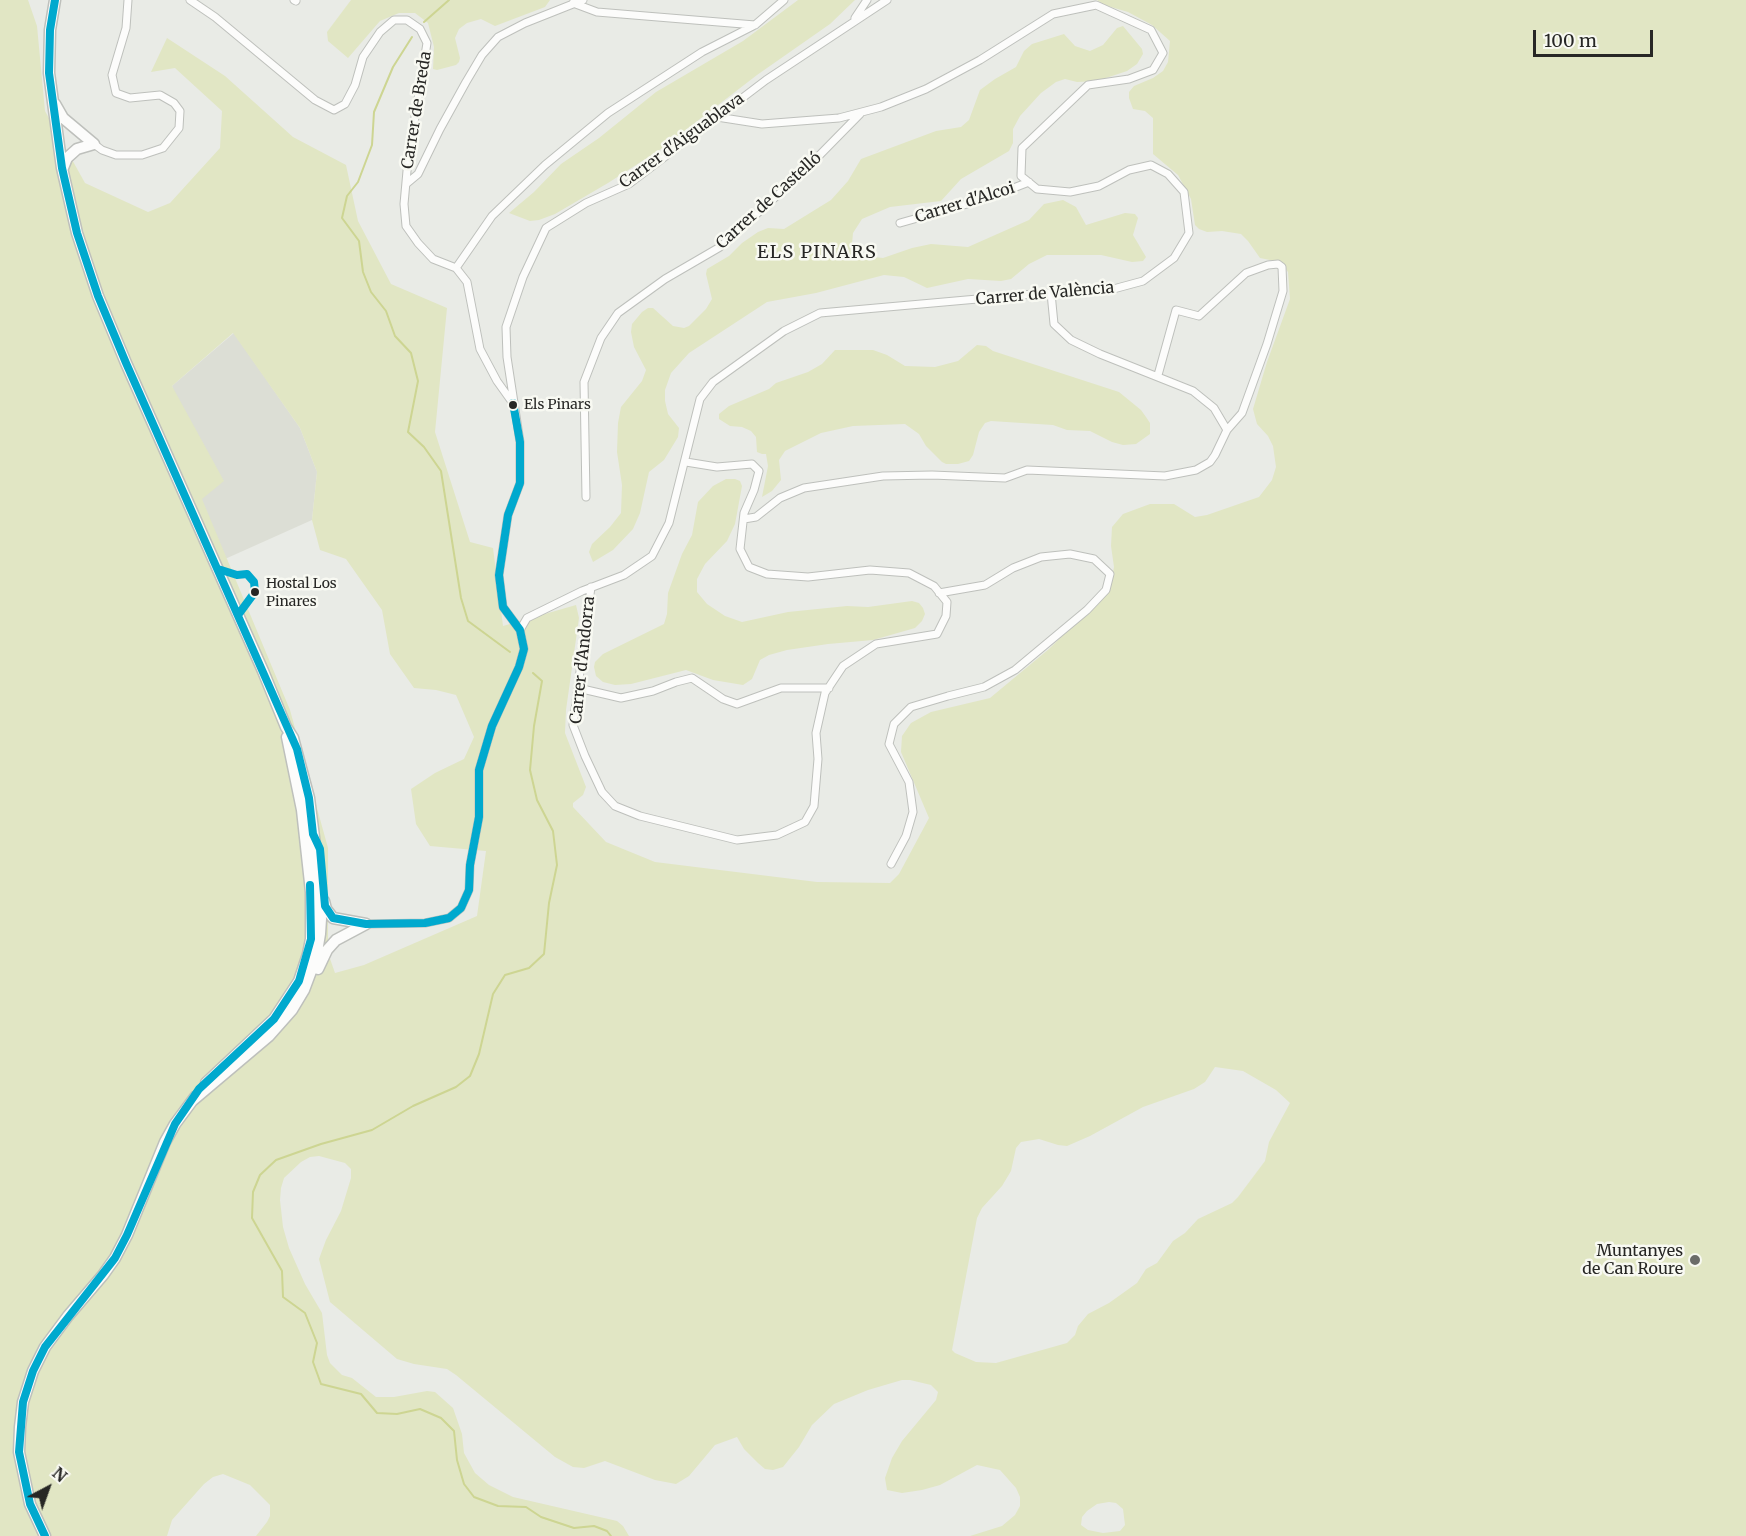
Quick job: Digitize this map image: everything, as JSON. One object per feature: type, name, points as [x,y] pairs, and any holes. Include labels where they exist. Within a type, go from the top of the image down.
[{"type":"main road","points":[[51,2],[49,73],[62,168],[76,232],[98,296],[297,749],[309,798],[318,868],[319,927],[316,958],[304,990],[292,1010],[269,1036],[192,1101]]},
{"type":"main road","points":[[53,101],[63,118],[94,144]]},
{"type":"main road","points":[[62,168],[67,158],[77,149],[94,144]]},
{"type":"main road","points":[[274,1019],[299,981],[309,954],[311,939],[311,892],[302,810],[286,728]]},
{"type":"main road","points":[[45,1536],[30,1504],[19,1452],[23,1402],[33,1371],[45,1347],[115,1258],[127,1236],[165,1142],[175,1124],[207,1082],[288,1007],[305,979],[319,927],[307,819],[302,810]]},
{"type":"main road","points":[[313,834],[320,849],[325,906],[338,919],[341,937]]},
{"type":"main road","points":[[319,927],[338,919],[366,924]]},
{"type":"main road","points":[[292,1010],[300,1004],[327,950],[341,937],[366,924]]},
{"type":"main road","points":[[319,927],[326,939],[341,937]]},
{"type":"street","points":[[94,144],[116,155],[142,155],[163,148],[179,128],[180,111],[174,103],[160,95],[130,98],[116,93],[112,75],[126,27],[128,0]]},
{"type":"street","name":"Carrer de Breda","points":[[190,0],[215,17],[315,99],[334,110],[345,104],[355,85],[363,57],[380,32],[394,20],[407,20],[420,29],[427,43],[406,184],[404,204],[406,226],[433,259],[456,268]]},
{"type":"street","points":[[406,184],[418,174],[466,82],[482,56],[498,37],[525,23],[583,0]]},
{"type":"street","points":[[513,403],[497,381],[480,349],[467,282],[456,268],[492,216],[545,165],[608,113],[702,52],[755,25],[784,0]]},
{"type":"street","points":[[852,22],[867,0]]},
{"type":"street","name":"Carrer d'Aiguablava","points":[[520,630],[503,606],[499,575],[508,515],[520,483],[520,442],[507,357],[506,327],[523,277],[546,228],[586,203],[629,184],[766,80],[887,0]]},
{"type":"street","points":[[573,3],[597,12],[755,25]]},
{"type":"street","points":[[717,117],[762,124],[839,118],[881,107],[926,89],[980,60],[1053,14],[1096,5],[1151,30],[1163,53],[1153,70],[1129,79],[1088,85],[1022,148],[1021,176],[1029,183]]},
{"type":"street","name":"Carrer de Castelló","points":[[586,497],[584,382],[601,338],[618,313],[665,279],[720,247],[800,175],[862,112]]},
{"type":"street","name":"Carrer de València","points":[[520,630],[526,618],[591,587],[624,575],[652,556],[669,523],[700,399],[713,382],[783,331],[820,313],[1051,293],[1106,291],[1143,281],[1174,258],[1189,233],[1184,192],[1168,174],[1151,165],[1130,170],[1099,186],[1070,192],[1038,189],[1029,183]]},
{"type":"street","name":"Carrer d'Alcoi","points":[[900,223],[985,199],[1029,183]]},
{"type":"street","points":[[744,519],[756,517],[780,498],[804,489],[883,476],[932,475],[1005,478],[1027,470],[1153,475],[1196,470],[1210,462],[1227,430],[1242,413],[1283,291],[1282,267],[1278,264],[1268,265],[1246,273],[1199,316],[1176,310],[1158,375]]},
{"type":"street","points":[[1051,293],[1054,324],[1071,340],[1100,354],[1194,391],[1214,408],[1227,430]]},
{"type":"street","points":[[686,462],[717,467],[752,464],[759,471],[744,519],[740,549],[749,567],[767,574],[808,577],[870,570],[909,573],[933,586],[939,593],[985,585],[1013,568],[1041,557],[1070,554],[1094,559],[1110,574],[1106,590],[1088,610],[1016,670],[984,687],[911,707],[894,724],[890,744],[909,782],[913,812],[906,836],[891,864]]},
{"type":"street","name":"Carrer d'Andorra","points":[[591,587],[573,725],[602,792],[615,806],[677,826],[736,840],[777,835],[805,822],[814,806],[818,759],[816,733],[825,693],[843,666],[876,644],[937,633],[946,616],[947,603],[939,593]]},
{"type":"street","points":[[366,924],[425,922],[448,918],[461,908],[469,890],[470,865],[479,817],[479,770],[492,726],[519,667],[524,649],[520,630]]},
{"type":"street","points":[[578,688],[621,698],[653,691],[692,678],[723,699],[737,704],[781,688],[829,688]]},
{"type":"shaded area","points":[[234,333],[300,428],[317,472],[312,520],[225,559],[201,499],[172,386]]},
{"type":"green space","points":[[0,0],[28,0],[37,26],[45,111],[85,183],[148,212],[170,203],[220,148],[222,111],[175,68],[151,72],[167,38],[225,76],[293,137],[346,165],[358,221],[391,284],[447,308],[435,432],[470,542],[493,548],[503,626],[576,605],[579,618],[565,733],[586,787],[583,795],[573,803],[573,807],[606,842],[655,862],[817,882],[890,883],[899,874],[929,818],[901,752],[902,736],[911,723],[931,712],[990,698],[1049,649],[1110,588],[1114,567],[1111,546],[1112,527],[1123,514],[1150,504],[1174,504],[1195,517],[1207,515],[1259,497],[1272,480],[1276,467],[1273,446],[1268,436],[1257,424],[1253,409],[1290,299],[1288,272],[1275,261],[1260,258],[1241,234],[1222,231],[1207,232],[1195,225],[1191,199],[1178,175],[1153,154],[1153,118],[1145,111],[1133,109],[1129,98],[1129,92],[1134,86],[1163,71],[1168,62],[1170,41],[1152,25],[1128,12],[1104,5],[1097,0],[1746,0],[1746,1536],[970,1536],[1002,1526],[1015,1515],[1020,1506],[1020,1497],[1016,1488],[1000,1470],[977,1465],[940,1485],[922,1490],[902,1493],[887,1490],[885,1478],[892,1458],[902,1441],[936,1400],[938,1392],[931,1385],[910,1380],[902,1380],[868,1390],[834,1404],[812,1425],[799,1447],[783,1467],[773,1470],[765,1469],[758,1463],[744,1449],[737,1437],[715,1445],[689,1476],[676,1484],[655,1480],[605,1461],[584,1468],[573,1467],[555,1457],[456,1375],[447,1369],[397,1359],[330,1302],[319,1259],[341,1211],[351,1178],[351,1169],[345,1163],[319,1156],[310,1157],[301,1162],[284,1178],[280,1200],[283,1227],[289,1248],[305,1284],[322,1313],[330,1363],[342,1375],[352,1378],[376,1397],[435,1392],[453,1408],[462,1434],[464,1453],[475,1473],[489,1485],[513,1497],[617,1521],[629,1536],[256,1536],[270,1516],[270,1505],[250,1485],[223,1474],[213,1477],[204,1484],[172,1520],[167,1536],[0,1536]],"holes":[[[233,333],[300,428],[317,472],[312,520],[320,550],[346,559],[382,610],[390,654],[414,688],[456,695],[474,737],[464,759],[435,773],[411,789],[416,824],[430,846],[486,851],[477,916],[364,965],[335,973],[328,953],[328,848],[290,710],[202,499],[224,481],[172,386]],[[1215,1067],[1243,1071],[1276,1090],[1290,1103],[1269,1142],[1265,1161],[1238,1197],[1232,1203],[1198,1219],[1185,1233],[1173,1241],[1157,1263],[1146,1269],[1137,1283],[1109,1303],[1088,1314],[1067,1343],[996,1363],[976,1362],[955,1353],[952,1350],[977,1218],[982,1208],[1002,1186],[1011,1171],[1016,1148],[1021,1142],[1039,1139],[1067,1146],[1143,1107],[1194,1089],[1205,1082]],[[1116,1503],[1123,1509],[1125,1525],[1120,1531],[1103,1533],[1088,1530],[1081,1525],[1082,1517],[1097,1504]]]},
{"type":"green space","points":[[351,0],[550,0],[545,7],[495,26],[481,19],[467,23],[459,29],[455,38],[459,62],[437,70],[433,69],[434,47],[428,23],[415,13],[399,13],[380,21],[348,58],[328,41],[327,32]]},
{"type":"green space","points":[[798,0],[855,0],[830,24],[757,75],[661,149],[608,183],[555,214],[539,220],[530,221],[509,213],[534,192],[561,164],[599,138],[656,92],[743,41]]},
{"type":"green space","points":[[1123,26],[1142,49],[1143,54],[1137,64],[1127,71],[1097,81],[1077,82],[1065,79],[1056,82],[1041,93],[1020,116],[1013,129],[1013,143],[1009,151],[961,179],[941,201],[890,207],[862,219],[853,233],[852,244],[865,256],[883,258],[931,244],[968,247],[1029,220],[1044,204],[1063,200],[1076,207],[1086,225],[1125,213],[1135,214],[1138,218],[1133,235],[1146,257],[1143,261],[1132,262],[1101,255],[1047,255],[1029,264],[1011,279],[1001,281],[968,279],[927,288],[904,277],[884,275],[816,293],[767,302],[689,353],[671,373],[665,390],[665,401],[668,414],[679,428],[678,437],[664,460],[649,472],[640,513],[633,529],[613,550],[593,562],[589,552],[592,544],[621,513],[622,485],[617,452],[618,423],[621,407],[642,381],[646,370],[634,347],[631,332],[632,324],[642,312],[653,308],[673,326],[684,328],[689,326],[706,309],[712,299],[706,274],[707,269],[729,256],[758,232],[768,228],[784,229],[831,200],[848,181],[861,159],[936,131],[961,127],[969,120],[980,90],[1016,67],[1024,51],[1032,44],[1064,34],[1075,46],[1090,51],[1103,45],[1117,28]]},
{"type":"green space","points":[[977,345],[986,346],[993,351],[1119,392],[1141,410],[1150,423],[1150,434],[1136,444],[1123,445],[1090,431],[1067,430],[1053,425],[991,421],[985,423],[979,432],[973,455],[969,461],[946,464],[926,446],[919,434],[905,424],[853,426],[821,433],[785,451],[779,460],[781,480],[772,491],[762,497],[768,466],[766,454],[757,452],[756,437],[751,431],[742,427],[730,426],[719,419],[719,414],[729,406],[769,389],[776,383],[808,372],[822,364],[835,350],[873,350],[905,366],[935,367],[958,361]]},
{"type":"green space","points":[[726,479],[740,481],[742,486],[735,524],[727,541],[705,564],[697,579],[697,592],[707,604],[725,616],[742,622],[788,612],[847,606],[868,607],[912,601],[919,603],[923,608],[925,614],[922,621],[915,628],[873,640],[828,644],[769,655],[760,660],[752,679],[743,685],[713,680],[686,670],[631,684],[615,685],[603,682],[596,676],[594,667],[595,662],[603,654],[664,624],[668,593],[682,554],[692,535],[698,502],[713,486]]},
{"type":"waterway","points":[[424,22],[449,0]]},
{"type":"waterway","points":[[412,37],[393,67],[374,112],[372,145],[358,182],[347,196],[342,218],[359,241],[363,272],[371,292],[386,311],[395,336],[411,353],[418,381],[408,432],[424,447],[441,471],[461,598],[468,621],[510,652]]},
{"type":"waterway","points":[[533,673],[542,681],[534,726],[530,770],[537,800],[553,831],[557,865],[549,903],[544,954],[529,968],[505,975],[493,994],[479,1054],[470,1076],[456,1087],[413,1106],[372,1130],[321,1144],[276,1160],[260,1175],[253,1192],[252,1218],[282,1271],[283,1297],[305,1313],[317,1343],[313,1362],[321,1384],[361,1394],[377,1413],[397,1414],[420,1409],[441,1418],[454,1431],[457,1460],[464,1484],[474,1497],[498,1506],[526,1507],[541,1517],[574,1528],[594,1526],[607,1531],[611,1536]]},
{"type":"transit line","points":[[55,0],[50,30],[49,73],[62,168],[77,233],[98,296],[126,363],[297,749],[309,798],[313,834],[320,849],[325,906],[333,918],[366,924],[425,923],[449,918],[461,908],[469,890],[470,865],[479,817],[479,770],[492,726],[519,667],[524,649],[520,630],[503,607],[499,575],[508,515],[520,483],[520,442],[513,403]]},
{"type":"transit line","points":[[218,569],[237,575],[247,574],[254,582],[255,592],[238,615]]},
{"type":"transit line","points":[[45,1536],[30,1504],[19,1452],[23,1402],[33,1371],[45,1347],[115,1258],[175,1124],[199,1089],[274,1019],[299,981],[311,939],[310,885]]},
{"type":"place","name":"Els Pinars","points":[[513,405]]},
{"type":"place","name":"Hostal Los Pinares","points":[[255,592]]},
{"type":"place","name":"Muntanyes de Can Roure","points":[[1695,1260]]},
{"type":"district","name":"ELS PINARS","points":[[817,253]]}]
